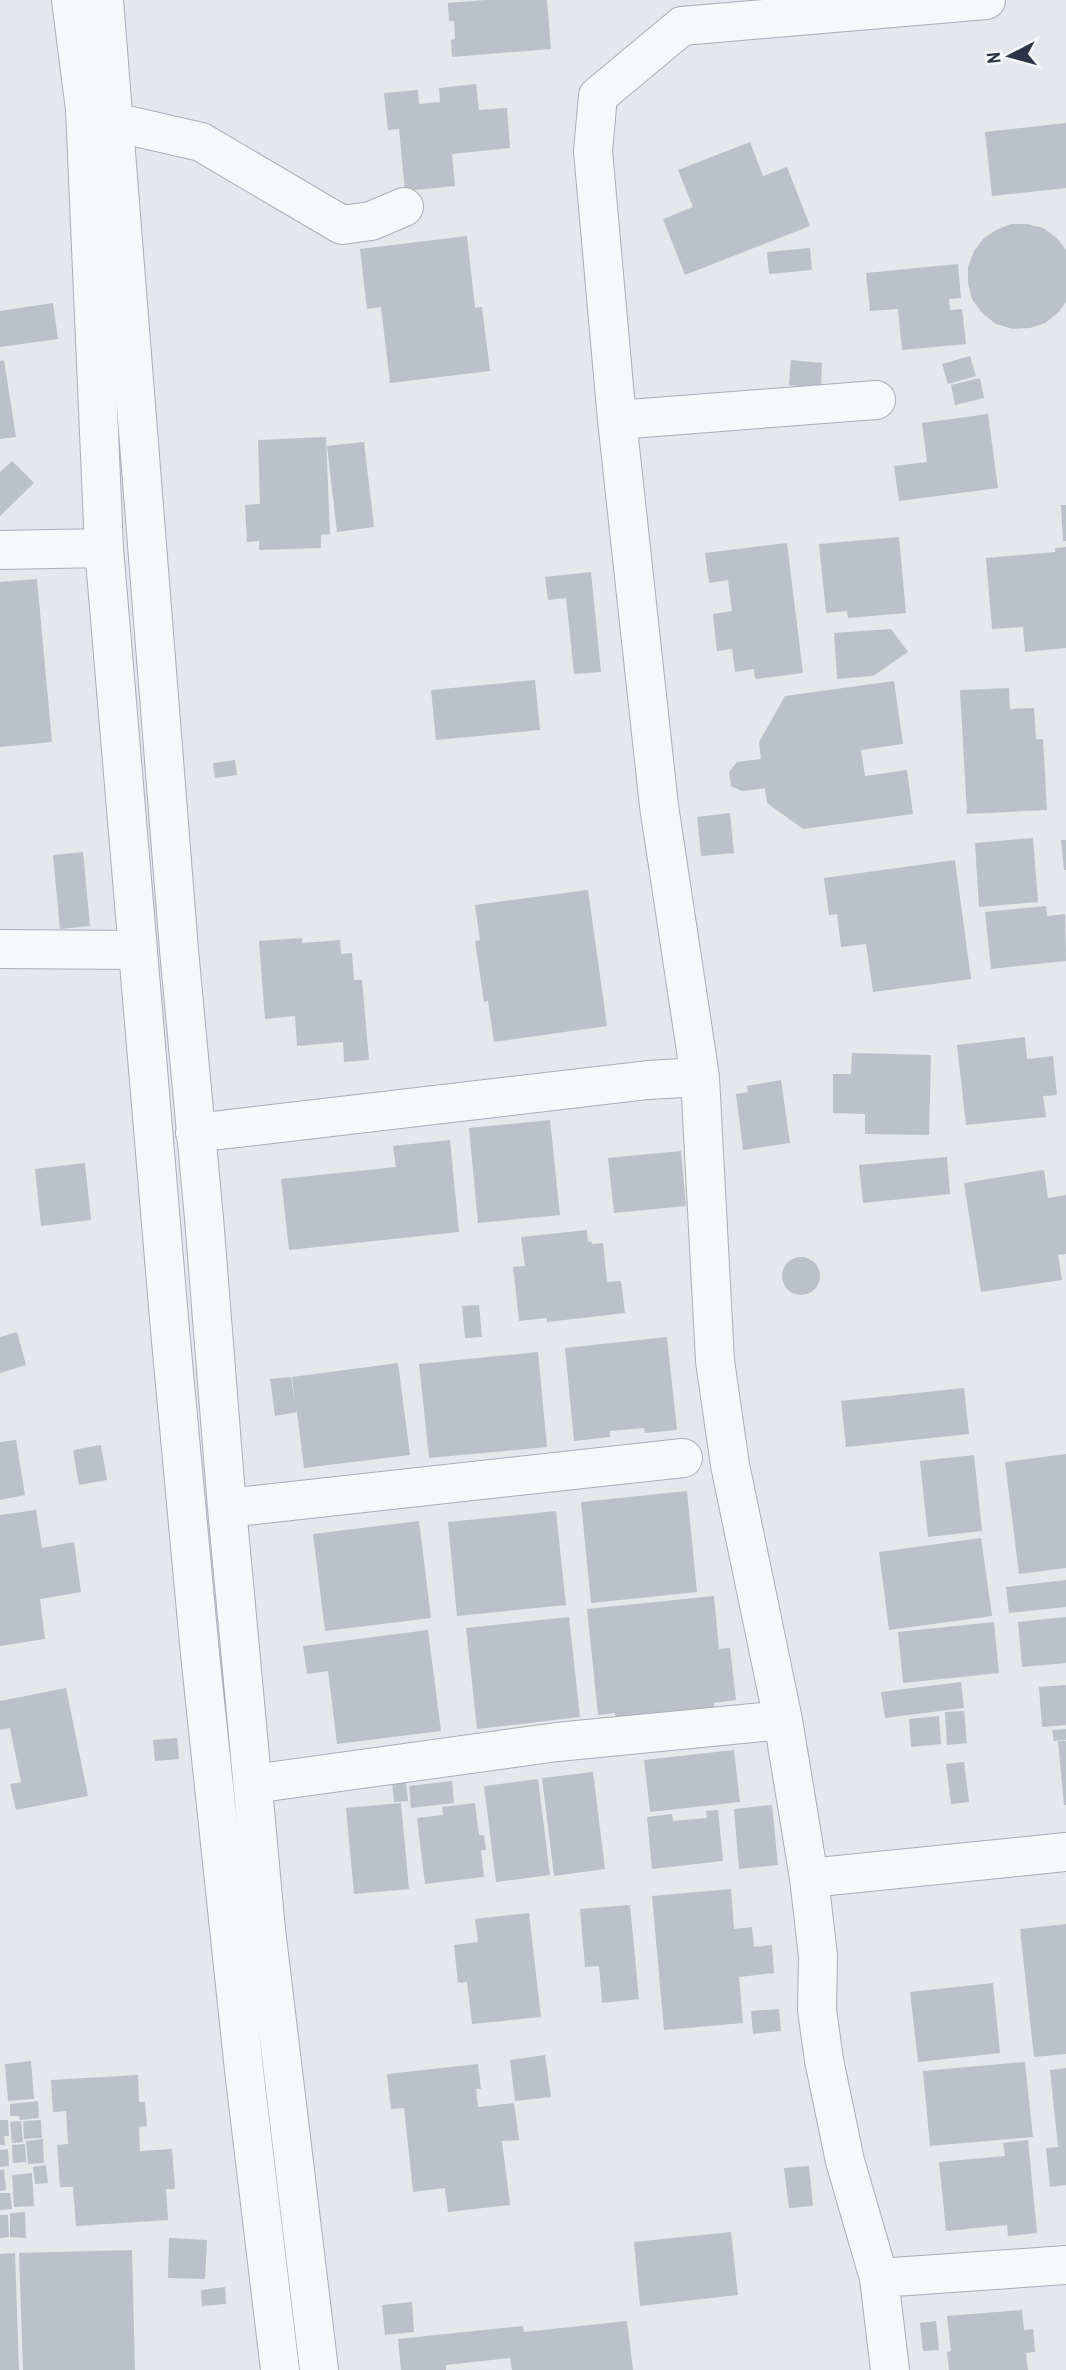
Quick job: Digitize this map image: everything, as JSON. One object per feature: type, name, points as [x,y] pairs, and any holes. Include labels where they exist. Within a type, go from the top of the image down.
[{"type":"street","points":[[71,0],[85,109],[104,548],[136,950],[201,1668],[244,2070],[280,2370]]},
{"type":"street","points":[[104,0],[227,1508],[279,2054],[319,2370]]},
{"type":"street","points":[[890,2370],[878,2278],[845,2161],[824,2060],[817,2010],[818,1956],[809,1878],[783,1720],[730,1465],[715,1361],[700,1077],[659,806],[617,420],[593,151],[598,96],[680,13],[986,0]]},
{"type":"street","points":[[114,122],[201,142],[342,225],[372,221],[404,207]]},
{"type":"street","points":[[617,420],[876,400]]},
{"type":"street","points":[[0,550],[104,548]]},
{"type":"street","points":[[0,949],[136,950]]},
{"type":"street","points":[[195,1133],[648,1080],[700,1077]]},
{"type":"street","points":[[227,1508],[683,1458]]},
{"type":"street","points":[[253,1784],[557,1742],[783,1720]]},
{"type":"street","points":[[809,1878],[1066,1852]]},
{"type":"street","points":[[878,2278],[1066,2265]]},
{"type":"building","points":[[547,0],[551,49],[452,57],[454,21],[449,21],[448,3]]},
{"type":"building","points":[[476,84],[479,110],[507,108],[510,148],[452,154],[455,186],[405,191],[399,129],[388,130],[384,93],[418,90],[419,104],[440,102],[439,88]]},
{"type":"building","points":[[1066,123],[1066,188],[992,196],[985,132]]},
{"type":"building","points":[[750,142],[763,176],[787,167],[810,226],[685,275],[663,219],[693,207],[678,170]]},
{"type":"building","points":[[1011,224],[1043,228],[1057,238],[1066,250],[1066,302],[1058,313],[1045,323],[1030,328],[1013,329],[996,324],[982,313],[972,299],[968,283],[968,267],[974,251],[983,239]]},
{"type":"building","points":[[467,236],[475,308],[482,307],[490,371],[390,383],[381,307],[367,309],[360,249]]},
{"type":"building","points":[[810,248],[812,270],[769,274],[767,252]]},
{"type":"building","points":[[958,264],[961,298],[949,299],[950,310],[962,309],[966,344],[902,350],[898,309],[870,311],[866,273]]},
{"type":"building","points":[[53,303],[58,339],[0,347],[0,311]]},
{"type":"building","points":[[970,356],[976,376],[948,384],[942,364]]},
{"type":"building","points":[[4,360],[16,437],[0,439],[0,361]]},
{"type":"building","points":[[791,360],[822,363],[821,388],[789,385]]},
{"type":"building","points":[[980,378],[984,398],[955,405],[951,385]]},
{"type":"building","points":[[988,414],[998,488],[899,501],[894,466],[927,462],[922,423]]},
{"type":"building","points":[[326,437],[330,534],[321,535],[321,548],[259,550],[259,541],[247,542],[245,505],[260,504],[258,440]]},
{"type":"building","points":[[364,442],[374,527],[337,532],[327,446]]},
{"type":"building","points":[[12,461],[34,483],[0,516],[0,472]]},
{"type":"building","points":[[1061,505],[1066,505],[1066,541],[1063,541]]},
{"type":"building","points":[[899,537],[906,613],[848,618],[847,611],[826,613],[819,544]]},
{"type":"building","points":[[787,543],[803,673],[755,679],[754,669],[735,672],[732,649],[717,651],[713,614],[732,611],[728,580],[709,583],[705,553]]},
{"type":"building","points":[[1066,547],[1066,648],[1025,652],[1023,627],[992,629],[986,558],[1055,552],[1055,548]]},
{"type":"building","points":[[591,572],[601,672],[574,674],[566,598],[548,600],[545,577]]},
{"type":"building","points":[[37,579],[52,742],[0,747],[0,582]]},
{"type":"building","points":[[891,629],[908,652],[873,676],[837,679],[834,633]]},
{"type":"building","points":[[535,680],[540,730],[436,740],[431,690]]},
{"type":"building","points":[[894,681],[903,744],[861,750],[865,776],[907,770],[913,814],[803,829],[767,803],[765,788],[742,791],[731,786],[729,772],[737,762],[761,759],[759,742],[785,696]]},
{"type":"building","points":[[1009,688],[1010,709],[1034,708],[1036,739],[1043,739],[1047,810],[967,814],[960,690]]},
{"type":"building","points":[[235,760],[237,775],[215,778],[213,763]]},
{"type":"building","points":[[730,813],[734,853],[701,856],[697,817]]},
{"type":"building","points":[[1033,838],[1038,902],[979,907],[975,843]]},
{"type":"building","points":[[1061,840],[1066,840],[1066,870],[1064,870]]},
{"type":"building","points":[[83,852],[90,926],[60,929],[53,855]]},
{"type":"building","points":[[955,860],[971,979],[873,992],[866,944],[841,947],[837,914],[829,915],[824,878]]},
{"type":"building","points":[[588,890],[607,1026],[494,1042],[488,1001],[484,1002],[475,941],[480,940],[475,905]]},
{"type":"building","points":[[1046,906],[1047,916],[1065,914],[1066,961],[991,969],[985,912]]},
{"type":"building","points":[[302,938],[302,943],[340,940],[341,954],[352,953],[354,980],[362,980],[369,1060],[344,1062],[343,1042],[297,1046],[295,1016],[265,1019],[259,941]]},
{"type":"building","points":[[1025,1037],[1027,1059],[1053,1056],[1057,1095],[1043,1096],[1046,1117],[966,1125],[957,1045]]},
{"type":"building","points":[[852,1053],[931,1055],[929,1135],[865,1134],[865,1114],[833,1113],[833,1074],[851,1074]]},
{"type":"building","points":[[781,1080],[790,1143],[743,1150],[736,1094],[748,1092],[747,1086]]},
{"type":"building","points":[[550,1120],[560,1215],[478,1223],[469,1128]]},
{"type":"building","points":[[450,1140],[459,1232],[289,1250],[281,1179],[396,1167],[393,1146]]},
{"type":"building","points":[[681,1151],[686,1206],[614,1213],[608,1158]]},
{"type":"building","points":[[947,1157],[950,1194],[863,1203],[859,1165]]},
{"type":"building","points":[[85,1163],[91,1220],[41,1226],[35,1169]]},
{"type":"building","points":[[1044,1170],[1048,1198],[1066,1195],[1066,1254],[1058,1255],[1062,1280],[981,1292],[964,1183]]},
{"type":"building","points":[[587,1230],[588,1242],[603,1243],[607,1282],[621,1281],[625,1313],[547,1322],[547,1318],[519,1321],[513,1267],[525,1266],[521,1237]]},
{"type":"building","points":[[801,1257],[814,1263],[820,1276],[814,1289],[801,1295],[788,1289],[782,1276],[788,1263]]},
{"type":"building","points":[[479,1305],[482,1337],[465,1338],[462,1306]]},
{"type":"building","points":[[17,1332],[26,1365],[0,1373],[0,1337]]},
{"type":"building","points":[[667,1337],[677,1430],[645,1433],[644,1428],[610,1431],[610,1437],[574,1441],[565,1348]]},
{"type":"building","points":[[538,1352],[547,1447],[429,1458],[419,1364]]},
{"type":"building","points":[[398,1363],[410,1455],[304,1468],[297,1412],[275,1416],[270,1379],[291,1377],[295,1404],[292,1377]]},
{"type":"building","points":[[964,1388],[969,1434],[846,1447],[841,1401]]},
{"type":"building","points":[[16,1440],[25,1495],[0,1500],[0,1442]]},
{"type":"building","points":[[101,1445],[107,1480],[79,1485],[73,1450]]},
{"type":"building","points":[[1066,1454],[1066,1568],[1019,1574],[1005,1462]]},
{"type":"building","points":[[974,1455],[982,1531],[928,1537],[920,1461]]},
{"type":"building","points":[[687,1491],[697,1592],[591,1603],[581,1502]]},
{"type":"building","points":[[36,1510],[42,1548],[74,1542],[81,1592],[40,1599],[45,1639],[0,1646],[0,1515]]},
{"type":"building","points":[[556,1511],[566,1605],[457,1616],[448,1522]]},
{"type":"building","points":[[419,1521],[431,1618],[325,1631],[313,1534]]},
{"type":"building","points":[[981,1538],[992,1616],[889,1630],[879,1552]]},
{"type":"building","points":[[1066,1580],[1066,1607],[1009,1613],[1006,1587]]},
{"type":"building","points":[[714,1596],[719,1649],[730,1648],[736,1700],[714,1703],[715,1712],[616,1722],[615,1713],[598,1715],[587,1609]]},
{"type":"building","points":[[569,1617],[580,1717],[477,1729],[466,1628]]},
{"type":"building","points":[[1066,1617],[1066,1663],[1022,1667],[1018,1622]]},
{"type":"building","points":[[994,1622],[999,1673],[903,1683],[898,1632]]},
{"type":"building","points":[[428,1630],[441,1731],[337,1744],[328,1671],[307,1674],[303,1646]]},
{"type":"building","points":[[961,1682],[964,1708],[885,1718],[881,1692]]},
{"type":"building","points":[[1066,1685],[1066,1725],[1042,1727],[1039,1687]]},
{"type":"building","points":[[66,1688],[88,1796],[16,1810],[10,1784],[21,1782],[10,1728],[0,1730],[0,1701]]},
{"type":"building","points":[[964,1711],[967,1743],[947,1745],[945,1712]]},
{"type":"building","points":[[939,1716],[941,1744],[911,1747],[909,1719]]},
{"type":"building","points":[[1066,1729],[1066,1740],[1054,1741],[1052,1730]]},
{"type":"building","points":[[177,1738],[179,1759],[155,1761],[153,1740]]},
{"type":"building","points":[[1058,1741],[1066,1741],[1066,1805],[1064,1805]]},
{"type":"building","points":[[734,1750],[740,1802],[650,1812],[644,1760]]},
{"type":"building","points":[[964,1762],[969,1802],[951,1804],[946,1764]]},
{"type":"building","points":[[593,1772],[605,1869],[554,1876],[542,1778]]},
{"type":"building","points":[[538,1779],[550,1875],[496,1882],[484,1786]]},
{"type":"building","points":[[406,1781],[408,1801],[394,1802],[392,1782]]},
{"type":"building","points":[[452,1781],[454,1803],[411,1808],[409,1786]]},
{"type":"building","points":[[401,1803],[409,1889],[354,1894],[346,1808]]},
{"type":"building","points":[[475,1803],[479,1835],[484,1835],[486,1850],[481,1850],[484,1877],[425,1884],[417,1818],[443,1815],[442,1807]]},
{"type":"building","points":[[772,1805],[778,1865],[739,1869],[734,1809]]},
{"type":"building","points":[[718,1810],[723,1861],[652,1869],[647,1817],[672,1814],[673,1821],[707,1818],[706,1811]]},
{"type":"building","points":[[731,1889],[734,1929],[752,1927],[754,1947],[772,1945],[774,1973],[739,1977],[743,2023],[664,2030],[652,1896]]},
{"type":"building","points":[[630,1905],[639,1999],[602,2003],[599,1966],[585,1967],[580,1909]]},
{"type":"building","points":[[529,1913],[541,2017],[472,2024],[467,1982],[458,1983],[454,1945],[478,1942],[475,1919]]},
{"type":"building","points":[[1066,1924],[1066,2054],[1034,2057],[1020,1929]]},
{"type":"building","points":[[993,1983],[1000,2053],[918,2062],[910,1992]]},
{"type":"building","points":[[779,2009],[781,2031],[753,2034],[751,2011]]},
{"type":"building","points":[[545,2055],[551,2097],[515,2101],[510,2060]]},
{"type":"building","points":[[31,2061],[34,2099],[8,2101],[5,2064]]},
{"type":"building","points":[[1025,2062],[1033,2137],[930,2146],[923,2071]]},
{"type":"building","points":[[478,2064],[481,2089],[476,2089],[478,2107],[514,2103],[519,2140],[502,2141],[510,2205],[448,2212],[445,2188],[413,2192],[404,2108],[391,2109],[387,2074]]},
{"type":"building","points":[[1066,2068],[1066,2185],[1050,2187],[1046,2148],[1058,2147],[1050,2070]]},
{"type":"building","points":[[138,2075],[139,2102],[145,2102],[147,2126],[139,2127],[140,2151],[172,2149],[175,2189],[166,2189],[168,2220],[76,2226],[73,2187],[60,2187],[57,2145],[68,2144],[66,2111],[53,2112],[51,2080]]},
{"type":"building","points":[[38,2101],[39,2118],[20,2120],[19,2116],[10,2116],[10,2104]]},
{"type":"building","points":[[0,2120],[8,2120],[9,2136],[4,2136],[5,2145],[0,2145]]},
{"type":"building","points":[[41,2120],[42,2138],[24,2139],[23,2121]]},
{"type":"building","points":[[21,2121],[23,2142],[12,2143],[10,2122]]},
{"type":"building","points":[[43,2139],[44,2163],[28,2164],[26,2141]]},
{"type":"building","points":[[1028,2140],[1037,2233],[1008,2236],[1007,2225],[946,2231],[939,2162],[1005,2156],[1003,2143]]},
{"type":"building","points":[[25,2144],[26,2162],[13,2163],[12,2145]]},
{"type":"building","points":[[8,2149],[9,2166],[0,2167],[0,2150]]},
{"type":"building","points":[[46,2165],[48,2183],[35,2184],[33,2167]]},
{"type":"building","points":[[809,2166],[813,2206],[789,2208],[784,2168]]},
{"type":"building","points":[[4,2169],[6,2190],[0,2191],[0,2170]]},
{"type":"building","points":[[32,2173],[34,2206],[14,2207],[12,2175]]},
{"type":"building","points":[[0,2193],[10,2193],[12,2209],[0,2210]]},
{"type":"building","points":[[25,2212],[26,2238],[10,2237],[10,2213]]},
{"type":"building","points":[[0,2215],[8,2215],[9,2237],[0,2238]]},
{"type":"building","points":[[731,2232],[738,2295],[640,2306],[634,2242]]},
{"type":"building","points":[[169,2238],[207,2240],[205,2279],[168,2278]]},
{"type":"building","points":[[132,2250],[135,2370],[23,2370],[19,2253]]},
{"type":"building","points":[[15,2253],[19,2370],[0,2370],[0,2254]]},
{"type":"building","points":[[225,2287],[226,2304],[202,2306],[201,2290]]},
{"type":"building","points":[[412,2302],[414,2332],[385,2335],[382,2305]]},
{"type":"building","points":[[1022,2310],[1024,2330],[1033,2329],[1035,2352],[1026,2353],[1028,2370],[949,2370],[947,2352],[951,2351],[947,2316]]},
{"type":"building","points":[[627,2321],[633,2370],[512,2370],[510,2358],[446,2365],[446,2370],[401,2370],[398,2339],[523,2326],[524,2332]]},
{"type":"building","points":[[936,2321],[939,2350],[923,2351],[920,2323]]}]
